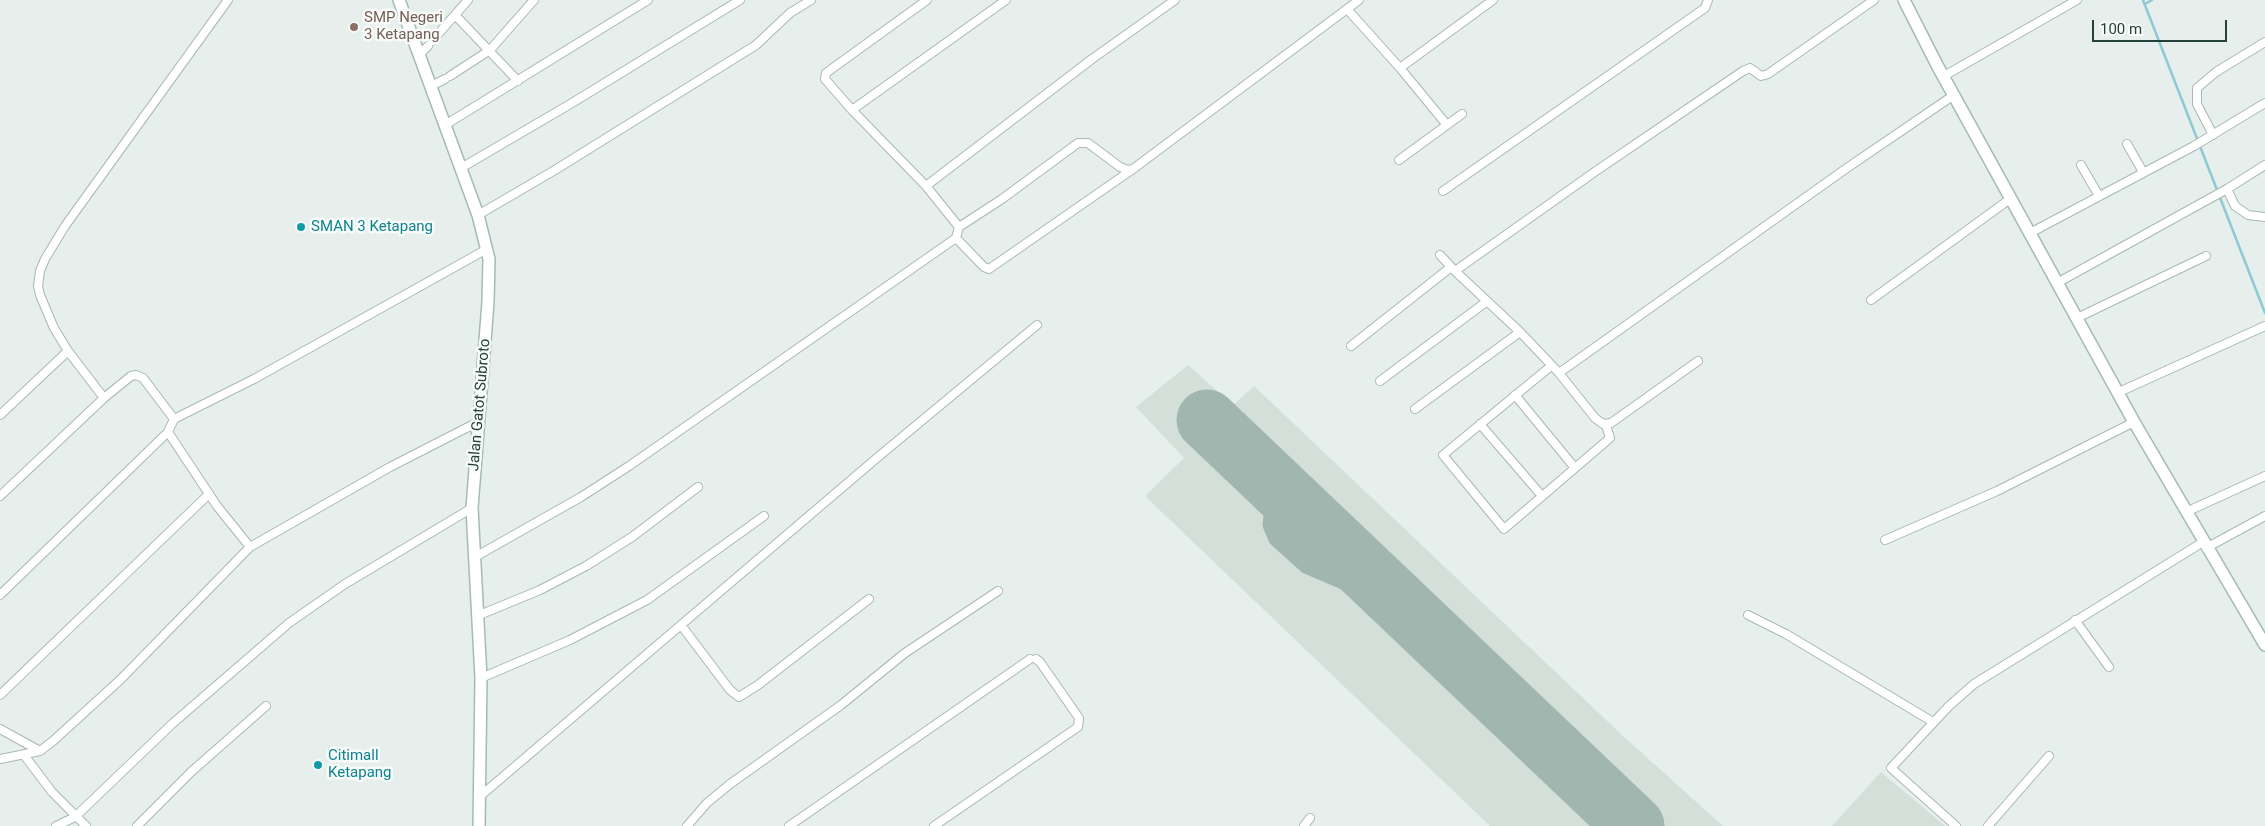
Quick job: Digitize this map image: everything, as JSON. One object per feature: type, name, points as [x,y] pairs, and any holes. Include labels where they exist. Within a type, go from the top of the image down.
[{"type":"street","points":[[104,398],[68,351],[54,328],[40,295],[38,286],[40,271],[73,214],[228,0]]},
{"type":"street","name":"Jalan Gatot Subroto","points":[[399,0],[478,215],[489,265],[488,302],[472,508],[481,678],[479,826]]},
{"type":"street","points":[[419,55],[468,0]]},
{"type":"street","points":[[431,86],[447,78],[490,50],[534,0]]},
{"type":"street","points":[[445,125],[648,0]]},
{"type":"street","points":[[461,168],[572,103],[740,0]]},
{"type":"street","points":[[478,215],[563,165],[756,45],[790,13],[811,0]]},
{"type":"street","points":[[927,0],[826,73],[826,79],[852,110],[926,186],[959,227]]},
{"type":"street","points":[[852,110],[1006,0]]},
{"type":"street","points":[[926,186],[1092,60],[1175,0]]},
{"type":"street","points":[[956,238],[984,267],[989,269],[1133,169],[1359,0]]},
{"type":"street","points":[[1400,68],[1493,0]]},
{"type":"street","points":[[1443,191],[1705,8],[1708,0]]},
{"type":"street","points":[[1351,346],[1453,269],[1743,72],[1750,68],[1764,76],[1874,0]]},
{"type":"street","points":[[1904,0],[2010,199],[2134,422],[2265,645]]},
{"type":"street","points":[[1944,76],[2077,0]]},
{"type":"street","points":[[1347,9],[1400,68],[1447,125]]},
{"type":"street","points":[[455,15],[518,81]]},
{"type":"street","points":[[2213,135],[2197,104],[2197,88],[2216,72],[2265,42]]},
{"type":"street","points":[[1559,373],[1844,170],[1954,95]]},
{"type":"street","points":[[2030,233],[2194,146],[2265,103]]},
{"type":"street","points":[[1399,160],[1462,114]]},
{"type":"street","points":[[475,557],[581,497],[956,238],[959,227],[1002,199],[1078,143],[1088,143],[1120,167],[1128,170],[1133,169]]},
{"type":"street","points":[[2127,144],[2143,172]]},
{"type":"street","points":[[2081,165],[2098,196]]},
{"type":"street","points":[[2057,283],[2227,189],[2265,165]]},
{"type":"street","points":[[2227,189],[2236,206],[2248,215],[2265,217]]},
{"type":"street","points":[[1871,300],[2010,199]]},
{"type":"street","points":[[0,595],[168,432],[174,419],[254,379],[487,249]]},
{"type":"street","points":[[1440,255],[1486,302],[1520,332],[1559,373],[1595,418],[1606,425],[1610,438],[1504,528],[1443,455],[1551,366]]},
{"type":"street","points":[[2077,318],[2206,256]]},
{"type":"street","points":[[1380,381],[1486,302]]},
{"type":"street","points":[[478,798],[878,457],[1037,325]]},
{"type":"street","points":[[2119,392],[2265,326]]},
{"type":"street","points":[[1415,409],[1520,332]]},
{"type":"street","points":[[0,415],[68,351]]},
{"type":"street","points":[[1606,425],[1698,361]]},
{"type":"street","points":[[0,496],[104,398],[131,376],[140,376],[174,419]]},
{"type":"street","points":[[1515,395],[1575,468]]},
{"type":"street","points":[[0,759],[40,751],[120,680],[250,546],[390,466],[478,422]]},
{"type":"street","points":[[1885,540],[1997,491],[2134,422]]},
{"type":"street","points":[[1480,424],[1542,496]]},
{"type":"street","points":[[168,432],[209,494],[250,546]]},
{"type":"street","points":[[2186,512],[2265,476]]},
{"type":"street","points":[[477,616],[540,590],[586,566],[632,537],[698,487]]},
{"type":"street","points":[[0,695],[209,494]]},
{"type":"street","points":[[56,826],[75,817],[172,724],[290,623],[345,584],[472,508]]},
{"type":"street","points":[[481,678],[570,640],[647,600],[764,516]]},
{"type":"street","points":[[1956,826],[1891,768],[1933,722],[1974,684],[2075,620],[2205,545],[2265,516]]},
{"type":"street","points":[[687,826],[707,803],[730,784],[841,706],[905,653],[998,591]]},
{"type":"street","points":[[682,625],[730,690],[739,697],[758,685],[869,599]]},
{"type":"street","points":[[1748,615],[1786,634],[1933,722]]},
{"type":"street","points":[[2075,620],[2109,667]]},
{"type":"street","points":[[789,826],[1033,659],[1040,662],[1080,718],[1078,727],[934,826]]},
{"type":"street","points":[[137,826],[191,772],[266,706]]},
{"type":"street","points":[[0,729],[40,751]]},
{"type":"street","points":[[24,755],[37,776],[75,817],[86,826]]},
{"type":"street","points":[[1988,826],[2049,756]]},
{"type":"street","points":[[1304,826],[1310,818]]},
{"type":"shaded area","points":[[1188,365],[1233,405],[1254,386],[1623,736],[1723,826],[1490,826],[1145,496],[1184,458],[1136,407]]},
{"type":"shaded area","points":[[1881,772],[1906,793],[1945,826],[1832,826]]},
{"type":"waterway","points":[[2143,0],[2265,313]]},
{"type":"waterway","points":[[2145,4],[2152,0]]},
{"type":"taxiway","points":[[1291,500],[1276,517],[1275,524],[1280,536],[1309,562],[1365,586],[1405,608]]},
{"type":"runway","points":[[1207,420],[1634,826]]},
{"type":"place","name":"SMP Negeri 3 Ketapang","points":[[354,27]]},
{"type":"place","name":"SMAN 3 Ketapang","points":[[301,227]]},
{"type":"place","name":"Citimall Ketapang","points":[[318,765]]}]
